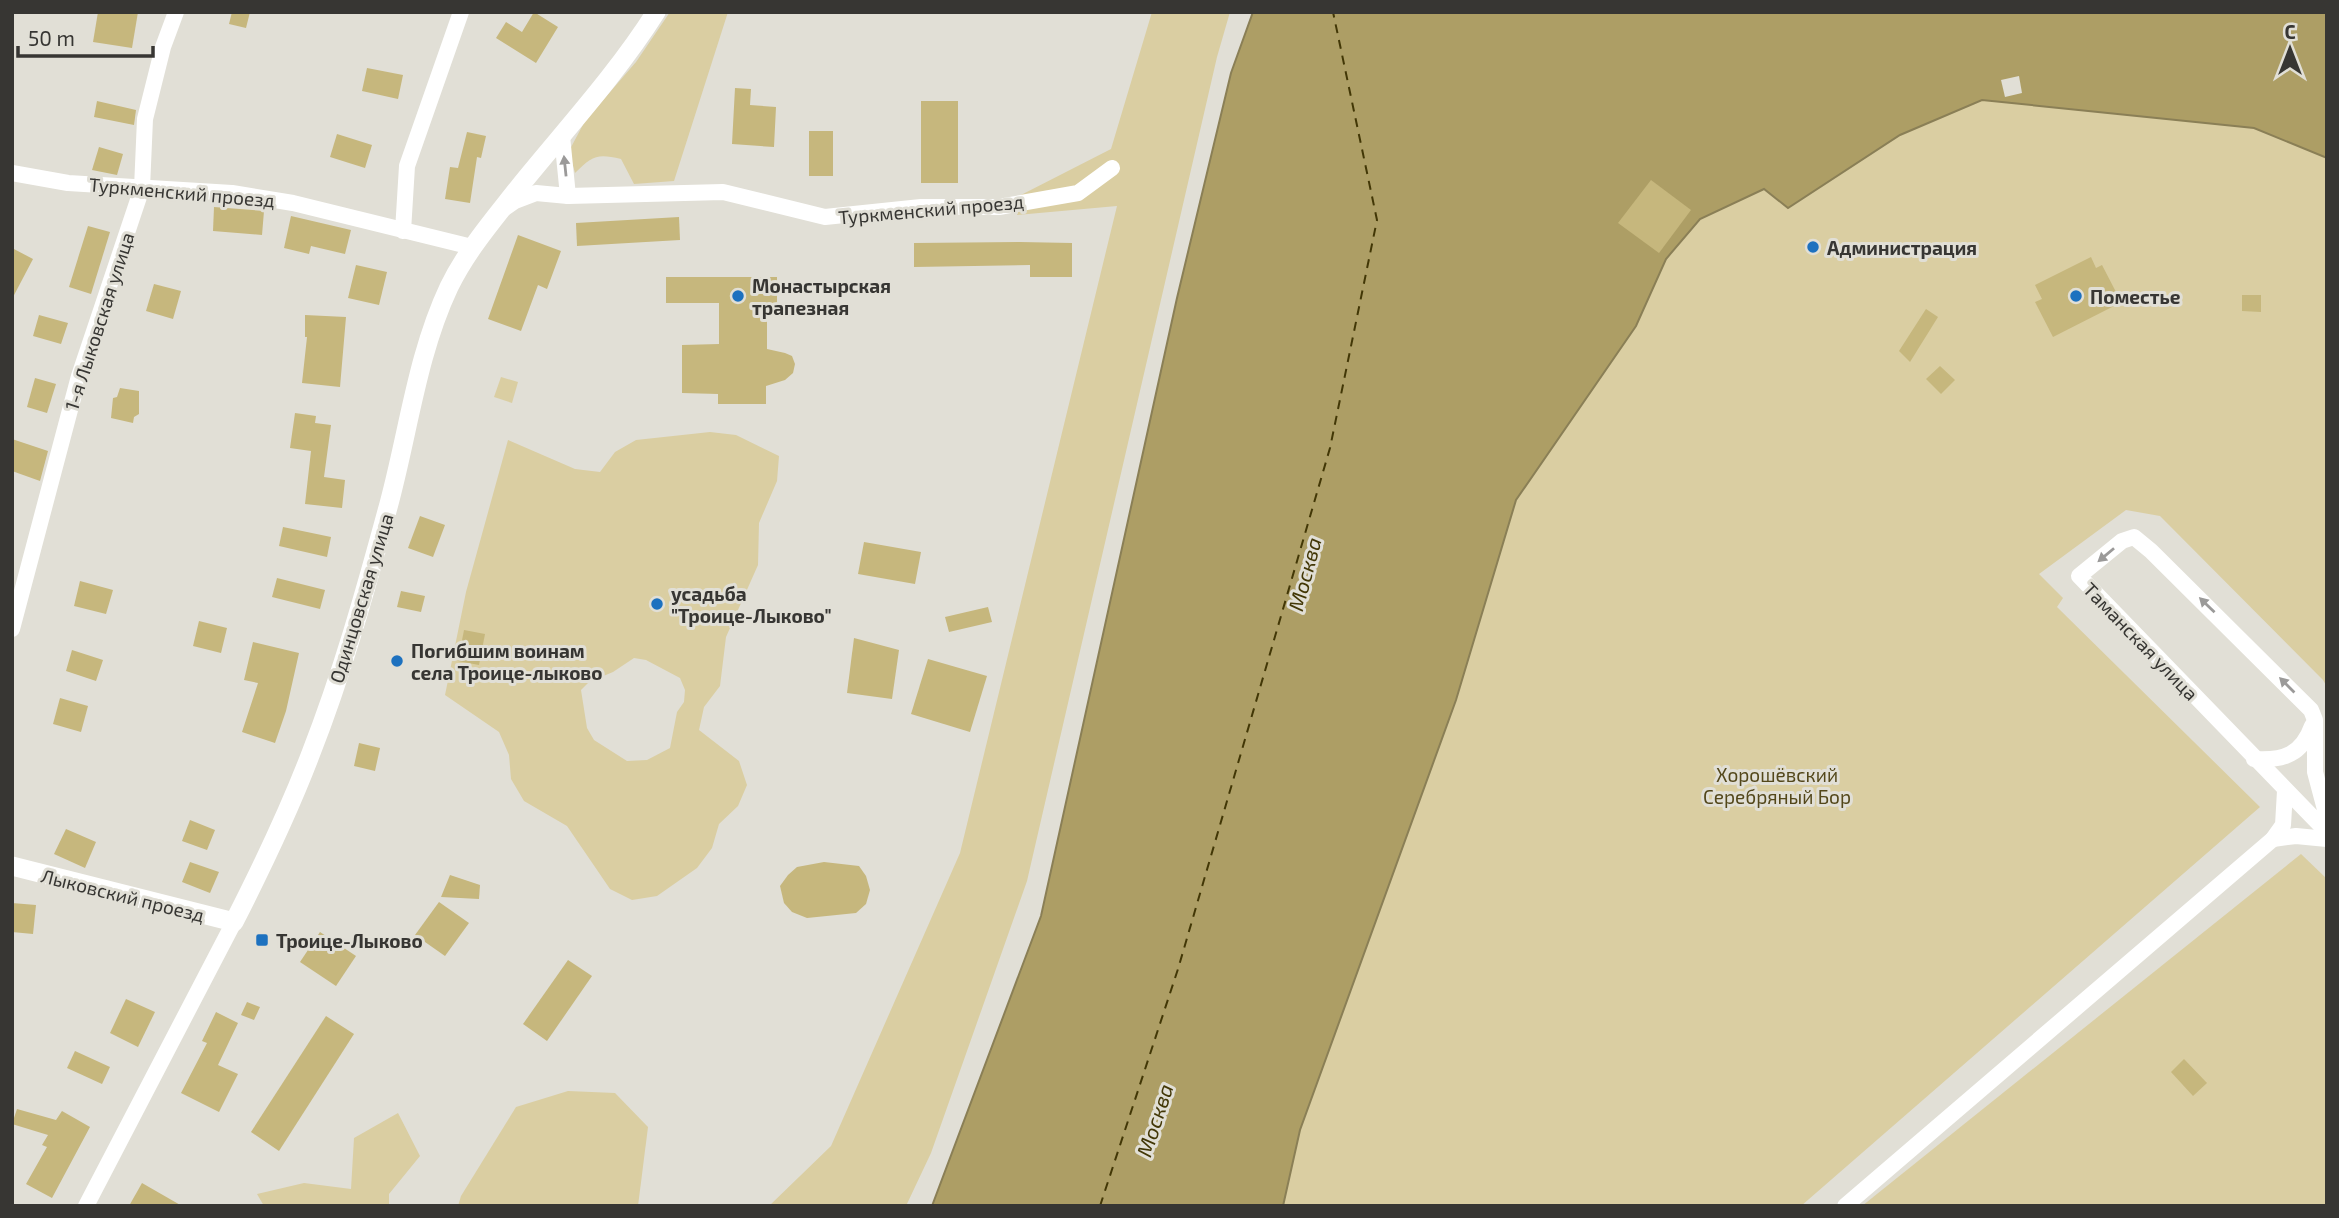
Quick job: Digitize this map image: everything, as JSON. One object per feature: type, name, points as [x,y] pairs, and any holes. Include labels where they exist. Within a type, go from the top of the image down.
[{"type":"street","name":"1-я Лыковская улица","points":[[12,629],[79,376],[142,188],[145,119],[163,47],[176,12]]},
{"type":"street","points":[[403,230],[407,166],[461,12]]},
{"type":"street","name":"Одинцовская улица","points":[[86,1206],[234,922],[286,814],[328,708],[386,516],[426,348],[450,285],[472,247],[631,52],[656,12]]},
{"type":"street","points":[[562,136],[568,196]]},
{"type":"street","name":"Туркменский проезд","points":[[498,213],[515,201],[536,193],[568,196],[723,192],[825,217],[921,207],[999,206],[1078,193],[1112,168]]},
{"type":"street","name":"Туркменский проезд","points":[[12,173],[68,183],[244,195],[293,203],[472,247]]},
{"type":"street","name":"Таманская улица","points":[[2315,720],[2304,701],[2134,537],[2122,541],[2079,576],[2327,832]]},
{"type":"street","points":[[2254,759],[2270,760],[2302,747],[2315,720]]},
{"type":"street","points":[[2315,720],[2315,772],[2327,817]]},
{"type":"street","points":[[1845,1206],[2273,839],[2283,825],[2285,791]]},
{"type":"street","points":[[2273,839],[2296,836],[2327,839]]},
{"type":"street","name":"Лыковский проезд","points":[[12,866],[234,922]]},
{"type":"green space","points":[[670,12],[728,12],[674,181],[634,184],[621,159],[606,156],[595,157],[575,173],[569,151],[585,121],[636,62]]},
{"type":"green space","points":[[1152,12],[1230,12],[1217,57],[1027,881],[931,1153],[906,1206],[769,1206],[831,1146],[960,853],[1117,206],[1017,215],[1019,196],[1111,149]]},
{"type":"green space","name":"Хорошёвский Серебряный Бор","points":[[1982,100],[2254,128],[2327,158],[2327,687],[2160,516],[2126,510],[2039,574],[2063,598],[2057,607],[2260,807],[1801,1206],[1283,1206],[1300,1130],[1456,700],[1516,500],[1636,326],[1666,259],[1700,219],[1765,189],[1789,208],[1900,135]]},
{"type":"green space","points":[[501,377],[518,382],[512,403],[494,397]]},
{"type":"green space","points":[[710,432],[736,435],[779,456],[777,481],[759,523],[758,565],[726,637],[720,686],[704,707],[699,730],[739,761],[747,785],[738,806],[719,824],[712,848],[697,868],[657,896],[632,900],[610,889],[567,826],[524,801],[511,779],[509,755],[499,732],[445,695],[466,592],[508,440],[575,469],[600,472],[615,452],[636,440]],"holes":[[[634,658],[646,660],[680,678],[685,690],[684,702],[677,712],[670,748],[647,760],[627,761],[594,740],[587,728],[581,690],[589,682],[613,672]]]},
{"type":"green space","points":[[2301,854],[2327,879],[2327,1206],[1862,1206]]},
{"type":"green space","points":[[568,1091],[615,1093],[648,1127],[638,1206],[458,1206],[461,1196],[516,1107]]},
{"type":"green space","points":[[398,1113],[420,1156],[389,1194],[389,1206],[264,1206],[257,1194],[304,1183],[351,1189],[354,1138]]},
{"type":"water","name":"Москва","points":[[1253,12],[2327,12],[2327,158],[2254,128],[1982,100],[1900,135],[1788,208],[1764,189],[1700,219],[1666,259],[1636,326],[1516,500],[1456,700],[1300,1130],[1283,1206],[932,1206],[1041,916],[1177,298],[1231,73]]},
{"type":"pier","points":[[2019,76],[2022,93],[2005,97],[2001,80]]},
{"type":"building","points":[[98,12],[138,12],[132,48],[93,42]]},
{"type":"building","points":[[232,12],[250,12],[246,28],[229,24]]},
{"type":"building","points":[[534,12],[558,27],[536,63],[496,38],[506,22],[522,32]]},
{"type":"building","points":[[367,68],[403,75],[398,99],[362,91]]},
{"type":"building","points":[[735,88],[751,89],[750,105],[776,107],[774,147],[732,144]]},
{"type":"building","points":[[97,101],[136,110],[134,125],[94,117]]},
{"type":"building","points":[[921,101],[958,101],[958,183],[921,183]]},
{"type":"building","points":[[809,131],[833,131],[833,176],[809,176]]},
{"type":"building","points":[[467,132],[486,136],[481,158],[477,157],[470,203],[445,199],[450,167],[458,168]]},
{"type":"building","points":[[337,134],[372,145],[365,168],[330,157]]},
{"type":"building","points":[[99,147],[123,154],[117,175],[92,170]]},
{"type":"building","points":[[1651,180],[1691,210],[1659,253],[1618,223]]},
{"type":"building","points":[[214,207],[264,211],[262,235],[213,231]]},
{"type":"building","points":[[291,216],[351,230],[345,254],[311,246],[309,254],[284,248]]},
{"type":"building","points":[[679,217],[680,240],[577,246],[576,223]]},
{"type":"building","points":[[88,226],[110,232],[91,294],[69,287]]},
{"type":"building","points":[[518,235],[561,251],[547,289],[538,285],[521,331],[488,319]]},
{"type":"building","points":[[914,243],[1072,243],[1072,277],[1030,277],[1030,265],[914,267]]},
{"type":"building","points":[[12,248],[33,259],[12,299]]},
{"type":"building","name":"Поместье","points":[[2091,257],[2096,268],[2102,265],[2116,292],[2111,294],[2116,305],[2053,337],[2035,302],[2042,299],[2035,285]]},
{"type":"building","points":[[356,265],[387,272],[379,305],[348,298]]},
{"type":"building","points":[[666,277],[777,277],[777,303],[767,303],[767,349],[792,356],[795,364],[793,373],[785,380],[766,386],[766,404],[718,404],[718,394],[682,393],[682,345],[719,344],[719,303],[666,303]]},
{"type":"building","points":[[154,284],[181,291],[173,319],[146,311]]},
{"type":"building","points":[[2242,295],[2261,295],[2261,312],[2242,311]]},
{"type":"building","points":[[1926,309],[1938,317],[1910,362],[1899,351]]},
{"type":"building","points":[[39,315],[68,323],[61,344],[33,336]]},
{"type":"building","points":[[305,315],[346,317],[340,387],[302,383],[307,337]]},
{"type":"building","points":[[1940,366],[1955,380],[1941,394],[1926,379]]},
{"type":"building","points":[[35,378],[56,384],[47,413],[27,407]]},
{"type":"building","points":[[120,388],[139,391],[139,414],[134,417],[133,423],[111,418],[113,398],[117,397]]},
{"type":"building","points":[[295,413],[316,416],[315,423],[331,425],[324,477],[345,480],[342,508],[305,504],[311,451],[290,448]]},
{"type":"building","points":[[12,439],[48,451],[40,481],[12,471]]},
{"type":"building","points":[[420,516],[445,525],[433,557],[408,548]]},
{"type":"building","points":[[283,527],[331,537],[327,557],[279,546]]},
{"type":"building","points":[[864,542],[921,552],[915,584],[858,574]]},
{"type":"building","points":[[277,578],[325,590],[320,609],[272,597]]},
{"type":"building","points":[[80,581],[113,590],[106,614],[74,606]]},
{"type":"building","points":[[401,591],[425,596],[421,612],[397,607]]},
{"type":"building","points":[[988,607],[992,622],[949,632],[945,617]]},
{"type":"building","points":[[199,621],[227,628],[221,653],[193,646]]},
{"type":"building","points":[[464,630],[485,634],[479,665],[458,661]]},
{"type":"building","points":[[854,638],[899,650],[892,699],[847,693]]},
{"type":"building","points":[[253,642],[299,653],[286,711],[275,743],[242,732],[258,683],[244,680]]},
{"type":"building","points":[[72,650],[103,660],[96,681],[66,671]]},
{"type":"building","points":[[928,659],[987,676],[970,732],[911,714]]},
{"type":"building","points":[[60,698],[88,706],[81,732],[53,724]]},
{"type":"building","points":[[359,743],[380,748],[375,771],[354,766]]},
{"type":"building","points":[[190,820],[215,830],[207,850],[182,841]]},
{"type":"building","points":[[66,829],[96,842],[85,868],[54,854]]},
{"type":"building","points":[[190,862],[219,872],[210,893],[182,882]]},
{"type":"building","points":[[824,862],[859,866],[866,876],[870,890],[866,904],[856,913],[807,918],[792,912],[784,903],[780,886],[788,875],[797,867]]},
{"type":"building","points":[[450,875],[480,885],[479,899],[441,897]]},
{"type":"building","points":[[439,902],[469,923],[445,956],[415,935]]},
{"type":"building","points":[[12,903],[36,905],[33,934],[12,932]]},
{"type":"building","points":[[320,932],[356,956],[336,986],[300,962]]},
{"type":"building","points":[[568,960],[592,976],[547,1041],[523,1024]]},
{"type":"building","points":[[126,999],[155,1012],[138,1047],[110,1033]]},
{"type":"building","points":[[247,1002],[260,1007],[254,1020],[241,1015]]},
{"type":"building","points":[[216,1012],[238,1023],[218,1065],[238,1074],[219,1112],[181,1093],[207,1043],[202,1041]]},
{"type":"building","points":[[326,1016],[354,1034],[279,1151],[251,1132]]},
{"type":"building","points":[[75,1051],[110,1067],[102,1084],[67,1068]]},
{"type":"building","points":[[2184,1059],[2207,1083],[2193,1096],[2171,1072]]},
{"type":"building","points":[[17,1109],[56,1120],[62,1111],[90,1127],[52,1198],[26,1184],[47,1147],[42,1145],[48,1135],[12,1124]]},
{"type":"building","points":[[142,1183],[182,1206],[129,1206]]},
{"type":"ferry route","points":[[1100,1206],[1178,969],[1330,448],[1377,220],[1333,12]]},
{"type":"place","name":"Администрация","points":[[1813,247]]},
{"type":"place","name":"Монастырская трапезная","points":[[738,296]]},
{"type":"place","name":"Поместье","points":[[2076,296]]},
{"type":"place","name":"усадьба \"Троице-Лыково\"","points":[[657,604]]},
{"type":"place","name":"Погибшим воинам села Троице-лыково","points":[[397,661]]},
{"type":"place","name":"Троице-Лыково","points":[[262,940]]}]
